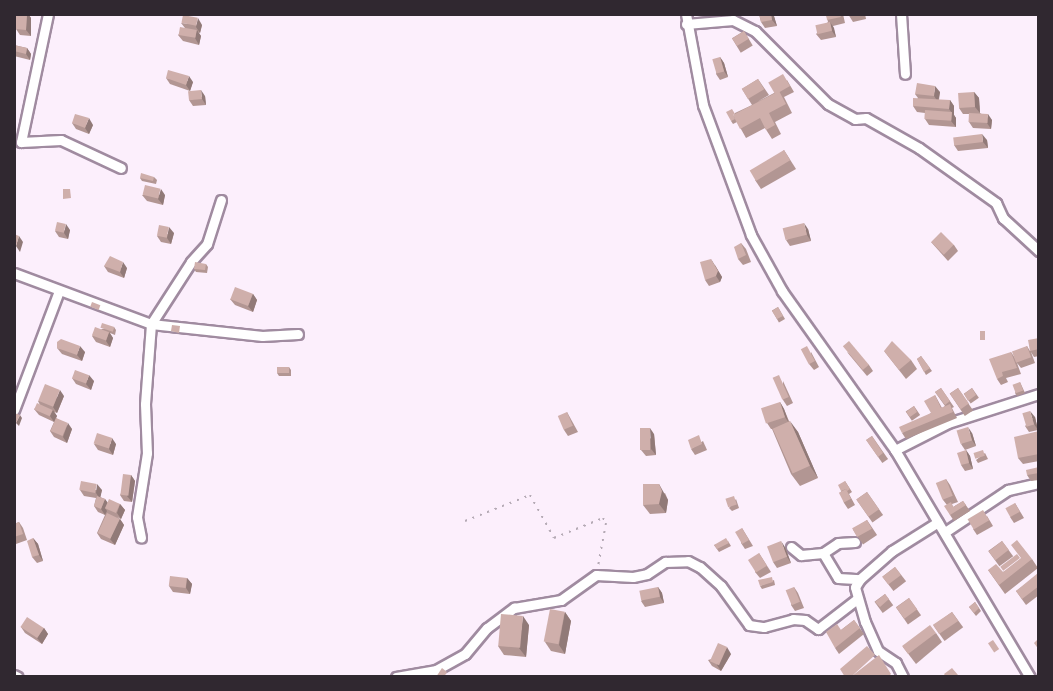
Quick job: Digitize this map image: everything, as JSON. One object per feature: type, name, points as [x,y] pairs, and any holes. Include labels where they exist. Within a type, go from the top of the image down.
[{"type":"street","points":[[14,152],[21,142],[48,14]]},
{"type":"street","points":[[901,14],[905,74]]},
{"type":"street","points":[[1030,677],[895,450],[782,291],[751,235],[716,149],[686,19],[733,20],[755,31],[828,104],[855,119],[866,118],[919,148],[996,203],[1003,218],[1039,251]]},
{"type":"street","points":[[21,142],[61,140],[121,168]]},
{"type":"street","points":[[141,538],[137,517],[147,453],[145,404],[151,324],[191,262],[207,244],[221,200]]},
{"type":"street","points":[[14,273],[151,324],[262,336],[298,334]]},
{"type":"street","points":[[14,410],[59,291]]},
{"type":"street","points":[[895,450],[948,423],[1039,394]]},
{"type":"street","points":[[945,532],[999,495],[1039,483]]},
{"type":"street","points":[[903,677],[896,663],[878,651],[855,587],[892,551],[938,522]]},
{"type":"street","points":[[791,547],[801,555],[823,553],[838,543],[855,542]]},
{"type":"street","points":[[823,553],[838,578],[860,579]]},
{"type":"street","points":[[396,677],[436,670],[465,654],[487,628],[514,608],[561,600],[596,575],[633,577],[647,574],[665,562],[688,561],[721,586],[749,625],[764,627],[793,619],[805,620],[818,629],[857,599]]},
{"type":"path","points":[[465,521],[530,495],[554,538],[603,518],[606,523],[596,575]]},
{"type":"building","points":[[16,14],[27,14],[26,30],[16,29]]},
{"type":"building","points":[[759,14],[771,14],[772,20],[761,22]]},
{"type":"building","points":[[826,14],[840,14],[841,17],[827,20]]},
{"type":"building","points":[[183,15],[198,18],[196,26],[181,23]]},
{"type":"building","points":[[830,22],[832,31],[817,34],[815,25]]},
{"type":"building","points":[[180,27],[197,30],[195,38],[179,35]]},
{"type":"building","points":[[744,31],[749,39],[737,46],[732,38]]},
{"type":"building","points":[[14,45],[27,48],[26,54],[14,51]]},
{"type":"building","points":[[720,57],[724,71],[716,74],[712,59]]},
{"type":"building","points":[[168,70],[189,76],[186,85],[166,78]]},
{"type":"building","points":[[783,74],[790,86],[775,95],[768,82]]},
{"type":"building","points":[[758,79],[764,89],[748,99],[742,89]]},
{"type":"building","points":[[917,83],[935,86],[934,96],[915,94]]},
{"type":"building","points":[[201,90],[202,99],[189,100],[188,91]]},
{"type":"building","points":[[779,91],[786,104],[769,113],[775,125],[766,130],[760,118],[740,129],[733,115]]},
{"type":"building","points":[[974,92],[975,107],[959,108],[958,93]]},
{"type":"building","points":[[913,98],[950,100],[949,109],[913,106]]},
{"type":"building","points":[[732,109],[735,119],[731,121],[726,112]]},
{"type":"building","points":[[925,110],[952,112],[951,121],[924,119]]},
{"type":"building","points":[[969,113],[988,114],[988,123],[969,122]]},
{"type":"building","points":[[75,114],[89,118],[85,128],[72,123]]},
{"type":"building","points":[[982,134],[983,142],[954,145],[953,138]]},
{"type":"building","points":[[784,150],[790,160],[756,181],[750,171]]},
{"type":"building","points":[[141,173],[154,177],[153,181],[140,178]]},
{"type":"building","points":[[145,185],[161,189],[158,199],[143,195]]},
{"type":"building","points":[[63,189],[70,189],[71,198],[63,199]]},
{"type":"building","points":[[57,222],[66,224],[64,233],[55,231]]},
{"type":"building","points":[[804,223],[807,235],[786,240],[783,228]]},
{"type":"building","points":[[159,225],[169,227],[167,238],[157,236]]},
{"type":"building","points":[[941,232],[954,245],[944,255],[931,242]]},
{"type":"building","points":[[741,243],[746,255],[738,259],[734,247]]},
{"type":"building","points":[[110,256],[123,262],[120,272],[104,266]]},
{"type":"building","points":[[711,259],[718,271],[716,276],[705,280],[700,262]]},
{"type":"building","points":[[195,262],[206,264],[205,270],[194,269]]},
{"type":"building","points":[[235,287],[253,294],[248,306],[230,299]]},
{"type":"building","points":[[92,302],[100,305],[99,310],[90,307]]},
{"type":"building","points":[[778,307],[783,316],[777,319],[772,311]]},
{"type":"building","points":[[102,323],[114,327],[113,332],[100,328]]},
{"type":"building","points":[[172,325],[180,326],[179,333],[171,331]]},
{"type":"building","points":[[95,327],[109,332],[106,341],[92,335]]},
{"type":"building","points":[[980,331],[985,331],[985,340],[980,340]]},
{"type":"building","points":[[1039,338],[1039,349],[1030,351],[1028,340]]},
{"type":"building","points":[[61,339],[80,346],[77,355],[57,348],[57,342]]},
{"type":"building","points":[[849,341],[869,365],[863,370],[843,346]]},
{"type":"building","points":[[892,341],[911,360],[899,370],[884,351]]},
{"type":"building","points":[[807,346],[815,361],[809,364],[801,349]]},
{"type":"building","points":[[1027,346],[1031,357],[1016,363],[1012,351]]},
{"type":"building","points":[[1011,352],[1017,368],[1002,372],[1003,376],[997,379],[989,359]]},
{"type":"building","points":[[921,356],[930,368],[924,372],[917,359]]},
{"type":"building","points":[[277,367],[289,367],[289,373],[277,373]]},
{"type":"building","points":[[75,370],[89,375],[86,384],[72,378]]},
{"type":"building","points":[[779,375],[789,397],[782,400],[773,378]]},
{"type":"building","points":[[1020,382],[1023,390],[1016,393],[1013,385]]},
{"type":"building","points":[[45,384],[60,390],[53,407],[38,401]]},
{"type":"building","points":[[941,388],[950,401],[945,405],[935,392]]},
{"type":"building","points":[[958,388],[969,404],[961,409],[950,394]]},
{"type":"building","points":[[972,388],[976,395],[968,401],[964,394]]},
{"type":"building","points":[[935,395],[941,408],[950,404],[953,412],[902,433],[899,427],[931,413],[924,401]]},
{"type":"building","points":[[780,402],[785,417],[766,423],[761,408]]},
{"type":"building","points":[[37,403],[53,410],[50,416],[34,409]]},
{"type":"building","points":[[914,406],[917,412],[910,417],[906,412]]},
{"type":"building","points":[[1030,411],[1034,424],[1026,427],[1022,413]]},
{"type":"building","points":[[567,412],[573,426],[564,430],[558,416]]},
{"type":"building","points":[[56,418],[68,423],[62,436],[51,431]]},
{"type":"building","points":[[790,421],[810,466],[793,473],[773,429]]},
{"type":"building","points":[[968,427],[972,440],[961,444],[957,431]]},
{"type":"building","points":[[640,428],[650,428],[650,450],[640,450]]},
{"type":"building","points":[[1039,431],[1039,454],[1018,458],[1014,437]]},
{"type":"building","points":[[97,433],[112,438],[109,448],[94,443]]},
{"type":"building","points":[[699,435],[702,444],[691,449],[688,440]]},
{"type":"building","points":[[872,436],[883,453],[878,457],[866,440]]},
{"type":"building","points":[[966,450],[969,463],[961,465],[957,453]]},
{"type":"building","points":[[983,450],[985,456],[975,459],[973,453]]},
{"type":"building","points":[[1039,467],[1039,473],[1027,475],[1026,470]]},
{"type":"building","points":[[123,474],[131,475],[128,496],[120,495]]},
{"type":"building","points":[[946,479],[953,496],[943,500],[936,483]]},
{"type":"building","points":[[81,481],[97,484],[95,493],[79,490]]},
{"type":"building","points":[[845,481],[850,489],[841,491],[838,485]]},
{"type":"building","points":[[643,484],[659,484],[662,491],[659,504],[643,505]]},
{"type":"building","points":[[846,489],[851,499],[844,502],[839,493]]},
{"type":"building","points":[[867,492],[879,509],[868,517],[856,499]]},
{"type":"building","points":[[97,496],[105,499],[101,509],[94,506]]},
{"type":"building","points":[[734,496],[737,505],[728,507],[725,499]]},
{"type":"building","points":[[109,499],[120,504],[116,513],[105,508]]},
{"type":"building","points":[[963,501],[966,505],[950,515],[944,506],[951,502],[953,507]]},
{"type":"building","points":[[1015,503],[1020,512],[1010,517],[1005,508]]},
{"type":"building","points":[[983,510],[989,520],[974,530],[968,519]]},
{"type":"building","points":[[107,513],[120,519],[110,539],[98,533]]},
{"type":"building","points":[[867,520],[872,529],[857,537],[852,528]]},
{"type":"building","points":[[19,522],[23,534],[14,537],[14,524]]},
{"type":"building","points":[[742,528],[749,540],[742,544],[735,532]]},
{"type":"building","points":[[33,538],[39,555],[32,557],[27,541]]},
{"type":"building","points":[[726,538],[729,543],[717,549],[714,545]]},
{"type":"building","points":[[1017,540],[1032,559],[999,585],[988,570],[996,564],[1003,572],[1021,558],[1011,545]]},
{"type":"building","points":[[781,541],[787,557],[773,562],[767,546]]},
{"type":"building","points":[[1002,541],[1009,550],[995,560],[989,551]]},
{"type":"building","points":[[759,553],[767,566],[756,573],[748,560]]},
{"type":"building","points":[[1017,554],[1020,558],[1003,571],[1000,567]]},
{"type":"building","points":[[895,567],[901,575],[888,585],[882,577]]},
{"type":"building","points":[[1038,573],[1039,586],[1022,599],[1016,591]]},
{"type":"building","points":[[170,576],[187,578],[186,588],[169,586]]},
{"type":"building","points":[[772,577],[773,582],[760,586],[758,580]]},
{"type":"building","points":[[658,587],[660,597],[641,600],[639,591]]},
{"type":"building","points":[[794,587],[800,602],[792,605],[786,590]]},
{"type":"building","points":[[885,594],[889,599],[880,607],[875,602]]},
{"type":"building","points":[[909,598],[917,609],[904,619],[896,607]]},
{"type":"building","points":[[975,602],[979,608],[974,613],[969,607]]},
{"type":"building","points":[[550,609],[565,612],[558,644],[544,641]]},
{"type":"building","points":[[952,612],[958,621],[939,634],[933,625]]},
{"type":"building","points":[[501,614],[523,616],[520,648],[498,646]]},
{"type":"building","points":[[27,617],[44,628],[37,638],[20,627]]},
{"type":"building","points":[[854,620],[860,628],[835,648],[826,632],[837,624],[841,630]]},
{"type":"building","points":[[930,625],[936,633],[908,654],[902,646]]},
{"type":"building","points":[[993,640],[999,649],[994,652],[988,643]]},
{"type":"building","points":[[718,643],[727,647],[719,665],[710,661]]},
{"type":"building","points":[[867,646],[875,655],[852,676],[879,655],[891,674],[888,677],[845,677],[840,669]]},
{"type":"building","points":[[442,668],[447,672],[444,677],[436,677]]},
{"type":"building","points":[[952,668],[958,675],[946,677],[944,674]]}]
